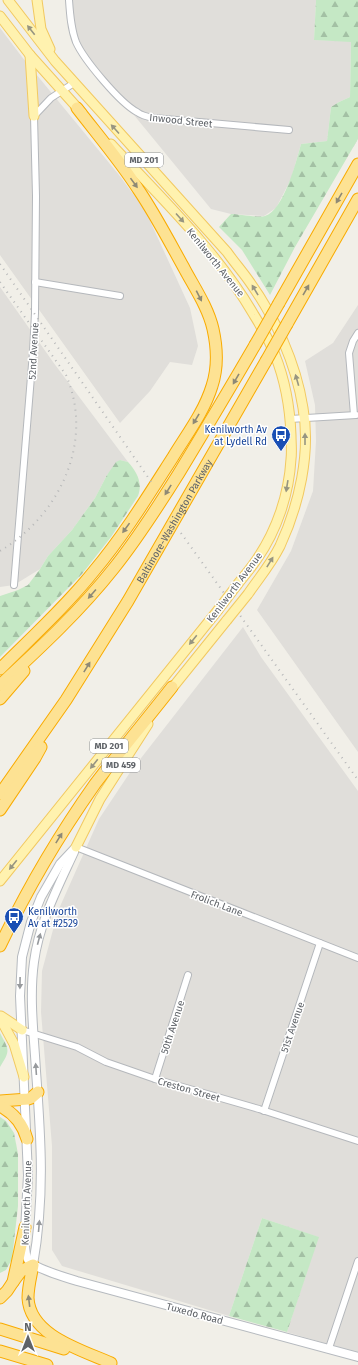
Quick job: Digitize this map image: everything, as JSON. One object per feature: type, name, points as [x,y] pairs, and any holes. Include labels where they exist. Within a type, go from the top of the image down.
[{"type":"highway","points":[[0,669],[39,631],[94,572],[126,529],[199,414],[212,386],[216,368],[216,348],[213,329],[207,311],[156,217],[137,187],[77,108]]},
{"type":"highway","name":"Baltimore-Washington Parkway","points":[[0,686],[62,626],[111,572],[146,524],[212,420],[358,164]]},
{"type":"highway","name":"Baltimore-Washington Parkway","points":[[0,794],[66,700],[128,602],[358,199]]},
{"type":"highway","points":[[0,699],[62,626]]},
{"type":"highway","name":"MD 201","points":[[0,946],[36,876],[65,829],[96,784],[172,687]]},
{"type":"highway","points":[[0,810],[35,758],[66,700]]},
{"type":"highway","points":[[0,1101],[25,1100],[31,1098],[38,1092]]},
{"type":"highway","points":[[0,1106],[17,1120],[28,1139]]},
{"type":"highway","points":[[13,1282],[25,1226]]},
{"type":"highway","points":[[0,1298],[7,1291],[21,1271],[26,1267],[33,1265],[28,1299],[32,1314],[38,1324],[53,1337],[114,1364]]},
{"type":"highway","points":[[0,1329],[114,1364]]},
{"type":"highway","points":[[0,1351],[47,1365]]},
{"type":"highway","points":[[0,1355],[21,1365]]},
{"type":"main road","name":"Kenilworth Avenue","points":[[8,0],[55,61],[227,252],[250,281],[272,317],[287,350],[300,391],[305,418],[305,446],[299,492],[292,519],[279,547],[269,566],[248,594],[172,687],[106,789],[76,847],[52,902],[37,944],[32,986],[42,1187],[39,1230],[33,1265]]},
{"type":"main road","points":[[37,0],[41,29],[55,61]]},
{"type":"main road","name":"Kenilworth Avenue","points":[[0,16],[30,55],[61,91],[209,250],[245,299],[267,337],[276,356],[281,373],[290,419],[291,459],[286,492],[279,514],[269,539],[257,559],[218,610],[0,881]]},
{"type":"main road","points":[[30,55],[34,116]]},
{"type":"main road","name":"Kenilworth Avenue","points":[[33,1265],[28,1260],[25,1250],[28,1188],[28,1139],[20,978],[28,930],[37,905],[60,864],[76,847]]},
{"type":"main road","points":[[0,1015],[22,1030]]},
{"type":"main road","points":[[0,1018],[14,1044],[24,1077]]},
{"type":"main road","name":"Tuxedo Road","points":[[33,1265],[85,1284],[329,1348],[358,1357]]},
{"type":"street","name":"Inwood Street","points":[[69,0],[72,31],[77,44],[85,57],[125,103],[135,112],[154,118],[289,130]]},
{"type":"street","points":[[34,116],[50,98],[74,82]]},
{"type":"street","name":"52nd Avenue","points":[[14,586],[33,352],[35,282],[34,116]]},
{"type":"street","points":[[35,282],[120,296]]},
{"type":"street","points":[[290,419],[356,415],[349,353],[353,341],[358,333]]},
{"type":"street","name":"Frolich Lane","points":[[76,847],[358,958]]},
{"type":"street","name":"51st Avenue","points":[[264,1111],[320,943]]},
{"type":"street","name":"50th Avenue","points":[[155,1079],[188,975]]},
{"type":"street","name":"Creston Street","points":[[22,1030],[77,1047],[106,1062],[155,1079],[264,1111],[358,1141]]},
{"type":"street","points":[[329,1348],[358,1260]]},
{"type":"shaded area","points":[[69,0],[316,0],[314,40],[351,41],[350,97],[331,107],[327,141],[301,144],[291,179],[276,208],[264,216],[231,214],[211,209],[79,48]]},
{"type":"shaded area","points":[[0,28],[119,175],[145,210],[190,308],[198,346],[192,365],[170,362],[150,391],[120,423],[0,255]]},
{"type":"shaded area","points":[[0,287],[53,362],[128,462],[120,460],[107,475],[95,498],[72,530],[48,556],[40,569],[14,585],[0,587]]},
{"type":"shaded area","points":[[358,305],[358,752],[257,610],[291,551],[313,491],[316,441],[315,405],[305,361],[333,343]]},
{"type":"shaded area","points":[[243,627],[261,657],[358,791],[358,1353],[287,1332],[318,1237],[262,1218],[229,1316],[62,1266],[52,1250],[52,1146],[41,1012],[42,971],[58,911],[99,819],[131,771]]},
{"type":"green space","points":[[316,0],[358,0],[358,139],[295,247],[270,295],[242,250],[219,227],[231,214],[265,216],[272,212],[278,205],[288,184],[301,144],[327,141],[331,107],[350,97],[351,42],[314,40]]},
{"type":"green space","points":[[120,460],[128,462],[138,478],[140,487],[138,496],[111,537],[82,574],[0,657],[0,596],[28,585],[48,556],[72,530],[95,498],[107,475],[116,462]]},
{"type":"green space","points":[[0,1033],[8,1050],[0,1067]]},
{"type":"green space","points":[[0,1117],[6,1121],[14,1133],[18,1154],[18,1206],[12,1259],[6,1270],[0,1273]]},
{"type":"green space","points":[[262,1218],[319,1237],[287,1332],[229,1316]]},
{"type":"railway","points":[[0,264],[152,483]]},
{"type":"railway","points":[[0,282],[66,375],[74,400],[76,426],[73,451],[66,475],[54,498],[39,518],[21,536],[0,551]]},
{"type":"railway","points":[[181,533],[358,780]]},
{"type":"place","name":"Kenilworth Av at Lydell Rd","points":[[281,452]]},
{"type":"place","name":"Kenilworth Av at #2529","points":[[14,934]]}]
